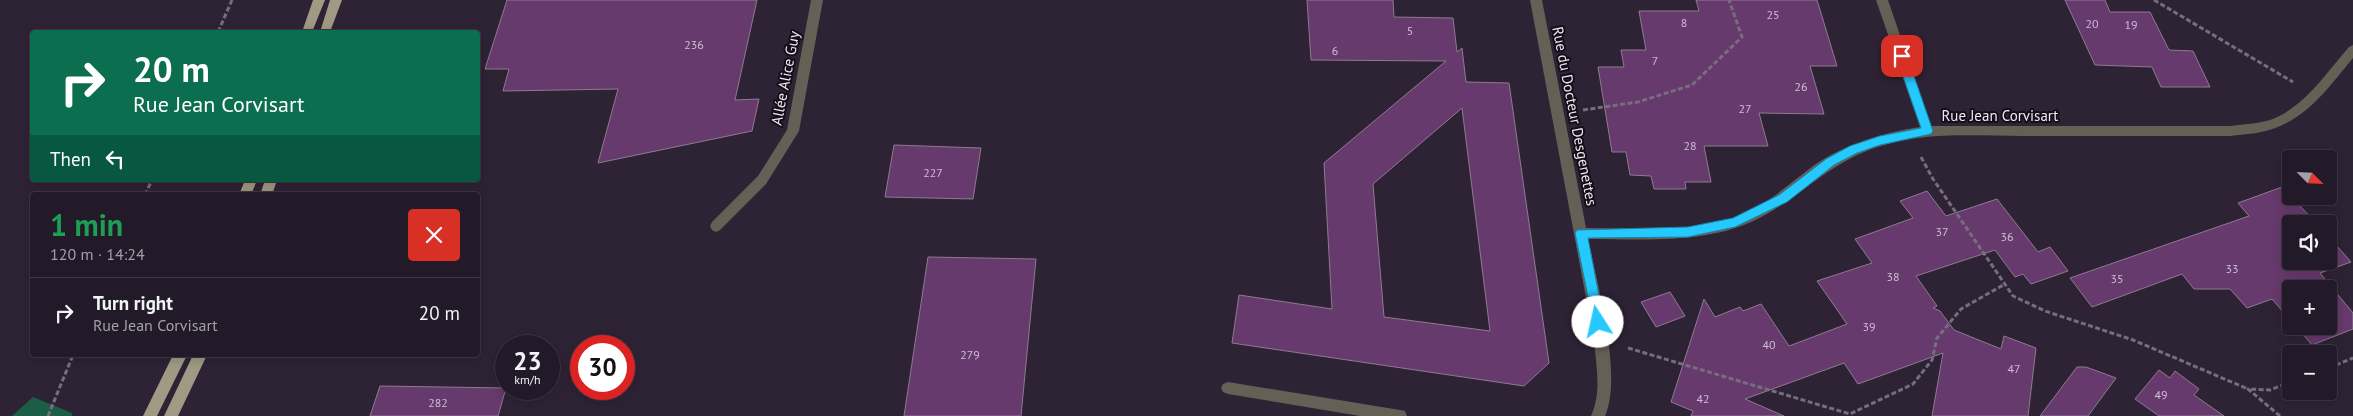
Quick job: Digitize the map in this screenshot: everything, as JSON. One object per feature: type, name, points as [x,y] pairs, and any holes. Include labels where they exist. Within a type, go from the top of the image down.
[{"type":"main road","points":[[308,30],[319,0]]},
{"type":"main road","points":[[326,30],[336,0]]},
{"type":"main road","points":[[150,416],[179,357]]},
{"type":"main road","points":[[171,416],[199,357]]},
{"type":"street","name":"Allée Alice Guy","points":[[716,226],[762,180],[793,131],[817,0]]},
{"type":"street","name":"Rue du Docteur Desgenettes","points":[[1536,0],[1601,340],[1604,389],[1602,410],[1598,416]]},
{"type":"street","points":[[1882,0],[1928,131]]},
{"type":"street","name":"Rue Jean Corvisart","points":[[1581,233],[1688,232],[1735,222],[1783,198],[1830,162],[1880,140],[1908,134],[1928,131],[2230,131],[2269,125],[2290,117],[2314,95],[2353,50]]},
{"type":"street","points":[[1228,388],[1400,416]]},
{"type":"path","points":[[219,30],[232,0]]},
{"type":"path","points":[[1558,111],[1597,110],[1638,102],[1692,85],[1742,37],[1729,0]]},
{"type":"path","points":[[2154,0],[2314,95]]},
{"type":"path","points":[[1908,134],[1933,179],[2013,296],[2045,310],[2133,340],[2248,389],[2280,416]]},
{"type":"path","points":[[1601,340],[1850,414],[1913,384],[1932,360],[1937,338],[1960,309],[2005,284]]},
{"type":"path","points":[[48,416],[72,357]]},
{"type":"path","points":[[2337,365],[2353,358]]},
{"type":"path","points":[[2248,389],[2270,390],[2282,385]]},
{"type":"green space","points":[[33,397],[72,413],[72,416],[12,416]]},
{"type":"building","points":[[507,0],[757,0],[735,100],[759,99],[752,131],[598,163],[618,89],[503,91],[509,69],[485,69]]},
{"type":"building","points":[[1307,0],[1393,0],[1394,17],[1453,18],[1457,52],[1462,48],[1466,82],[1509,83],[1549,363],[1524,386],[1232,343],[1239,295],[1332,309],[1324,163],[1446,61],[1311,60]],"holes":[[[1462,108],[1490,331],[1384,317],[1373,184]]]},
{"type":"building","points":[[1696,0],[1817,0],[1837,66],[1810,66],[1824,114],[1759,113],[1768,146],[1704,146],[1711,182],[1685,182],[1686,189],[1654,189],[1651,176],[1630,175],[1626,152],[1612,152],[1598,67],[1624,67],[1621,50],[1646,50],[1639,11],[1699,11]]},
{"type":"building","points":[[2065,0],[2105,0],[2110,12],[2150,12],[2169,50],[2193,51],[2210,87],[2161,87],[2152,67],[2095,65]]},
{"type":"building","points":[[894,145],[981,148],[973,199],[885,197]]},
{"type":"building","points":[[2282,187],[2282,205],[2299,205],[2308,215],[2282,215],[2282,270],[2328,270],[2320,273],[2326,280],[2282,280],[2282,311],[2272,299],[2247,308],[2230,289],[2194,289],[2182,274],[2092,307],[2070,278],[2249,216],[2238,203]]},
{"type":"building","points":[[1927,191],[1946,216],[1997,199],[2038,252],[2050,247],[2068,271],[2031,284],[2023,274],[2015,277],[1995,250],[1916,276],[1937,306],[1933,308],[1940,311],[1954,330],[2001,349],[2004,336],[2036,348],[2028,416],[1932,416],[1943,353],[1858,384],[1844,363],[1745,399],[1784,416],[1691,416],[1693,411],[1671,402],[1704,299],[1715,317],[1740,307],[1743,311],[1761,304],[1789,346],[1847,324],[1817,281],[1872,263],[1855,239],[1913,218],[1900,201]]},
{"type":"building","points":[[2337,246],[2351,262],[2337,267]]},
{"type":"building","points":[[928,257],[1036,259],[1021,416],[904,416]]},
{"type":"building","points":[[1670,292],[1685,316],[1656,327],[1641,302]]},
{"type":"building","points":[[2337,294],[2353,313],[2353,329],[2312,345],[2304,335],[2337,335]]},
{"type":"building","points":[[2077,367],[2086,367],[2116,378],[2088,416],[2040,416]]},
{"type":"building","points":[[2159,370],[2170,378],[2175,371],[2199,389],[2194,395],[2224,416],[2159,416],[2135,399]]},
{"type":"building","points":[[380,386],[495,388],[495,400],[503,400],[498,416],[370,416]]},
{"type":"route","points":[[1598,322],[1581,233],[1688,232],[1735,222],[1783,198],[1830,162],[1854,150],[1880,140],[1928,131],[1902,56]]}]
